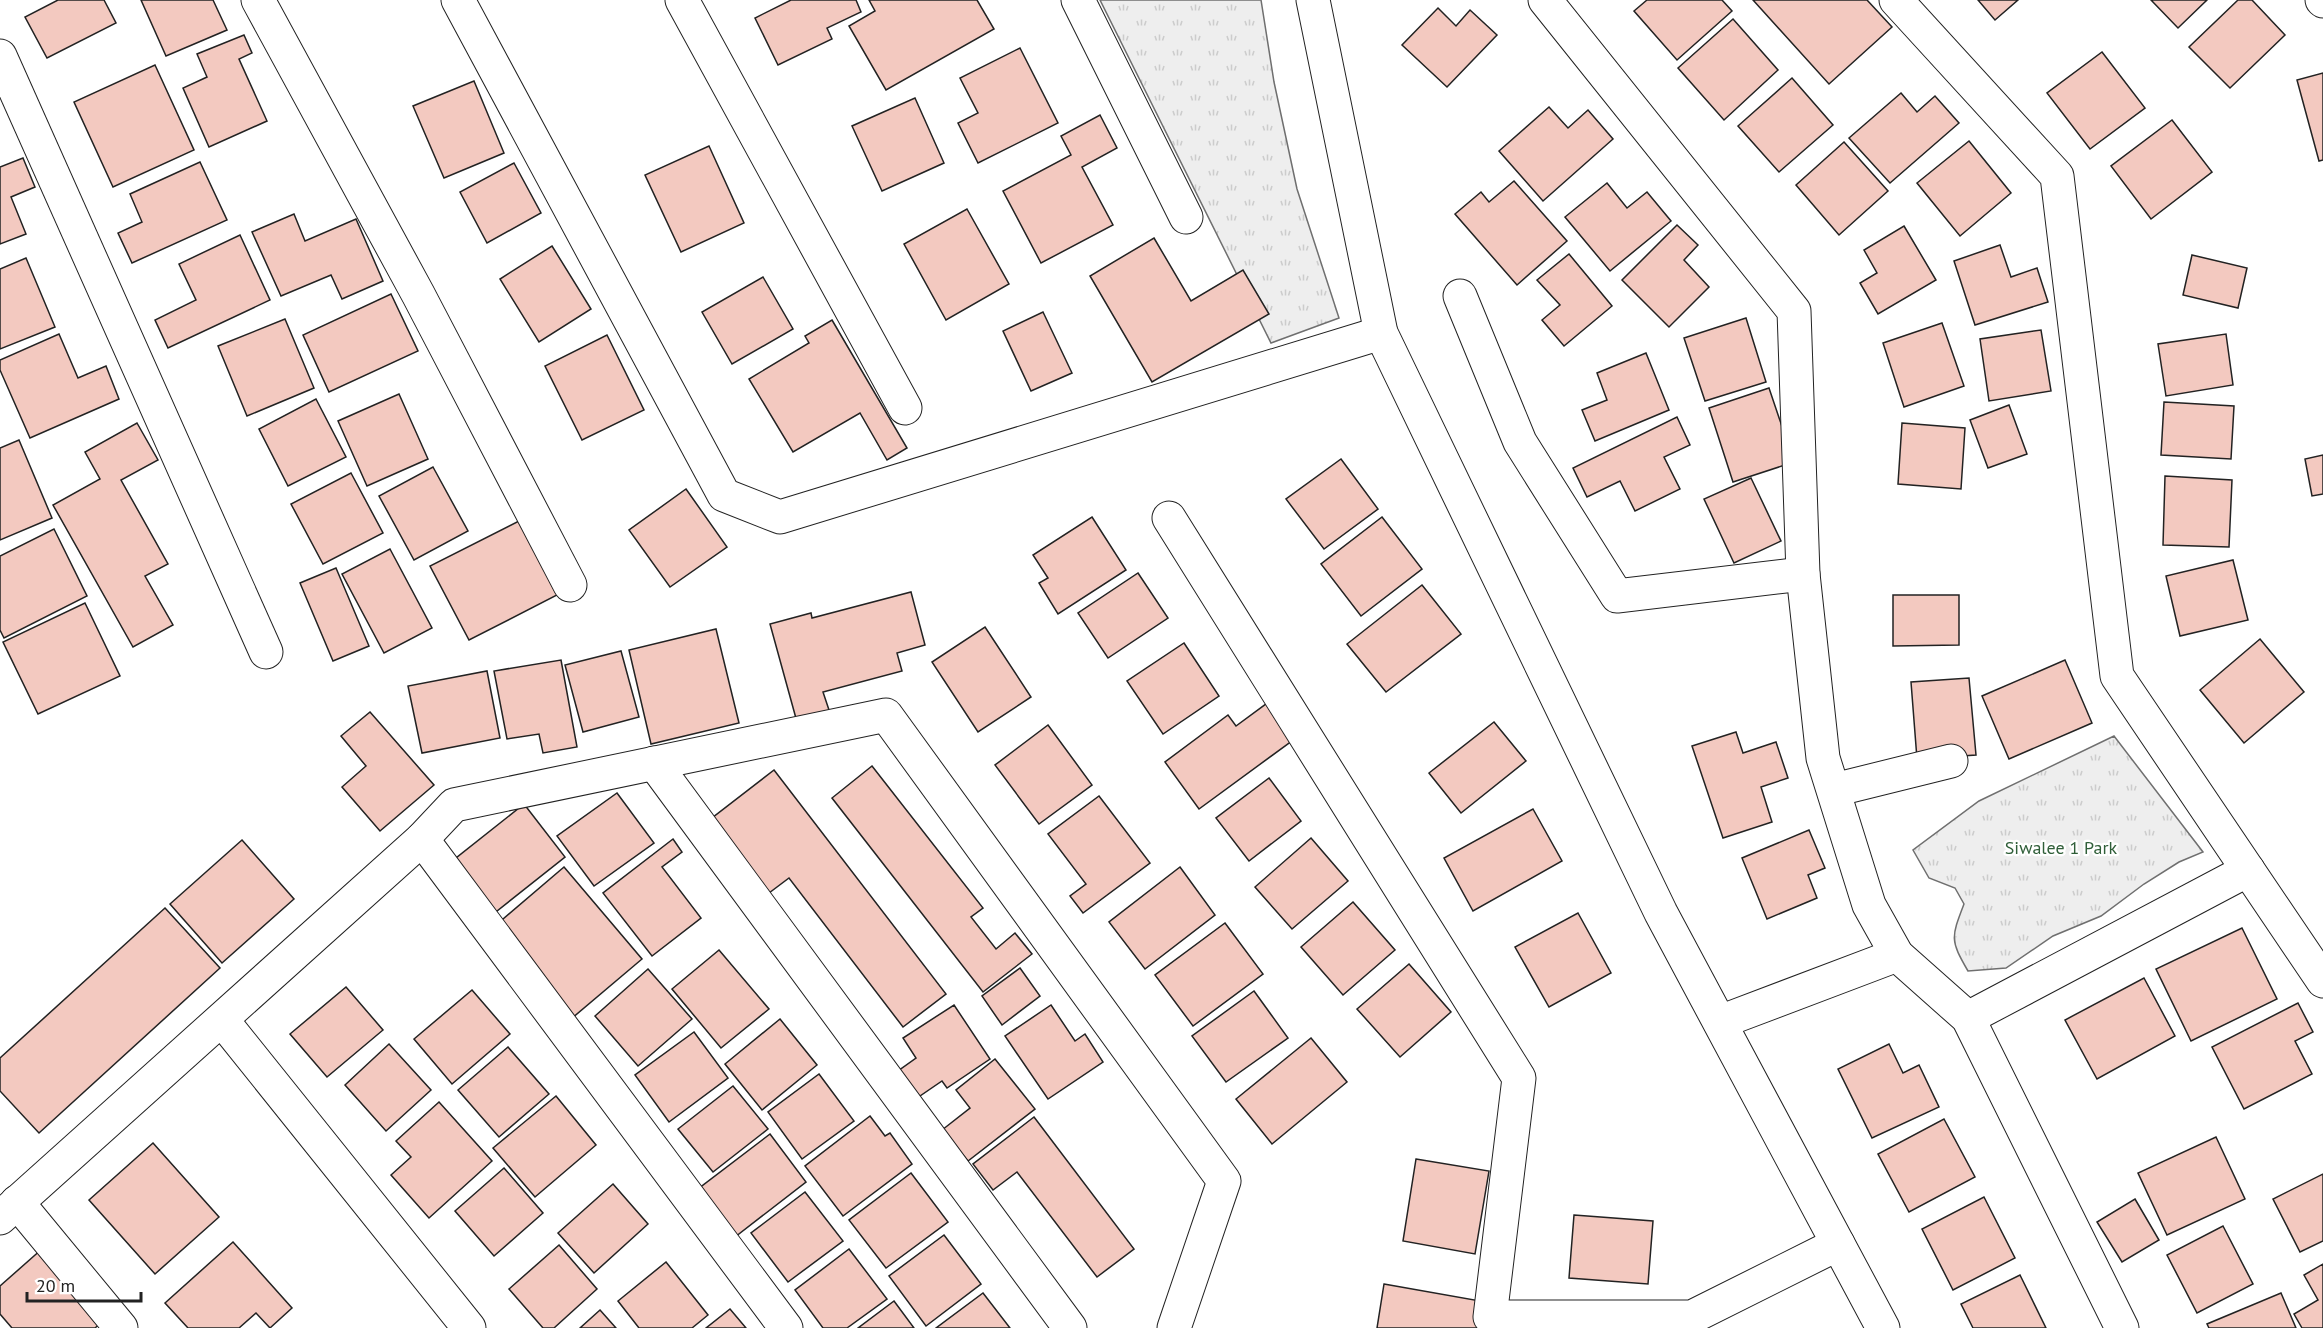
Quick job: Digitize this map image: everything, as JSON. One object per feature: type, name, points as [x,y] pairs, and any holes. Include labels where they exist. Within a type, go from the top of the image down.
[{"type":"street","points":[[258,0],[418,294],[570,585]]},
{"type":"street","points":[[458,0],[724,495],[780,517],[1381,333]]},
{"type":"street","points":[[682,0],[905,408]]},
{"type":"street","points":[[1078,0],[1186,217]]},
{"type":"street","points":[[1313,0],[1381,333],[1656,902],[1883,1328]]},
{"type":"street","points":[[1545,0],[1794,311],[1803,574],[1823,758],[1869,905],[1898,955],[1968,1018],[2122,1328]]},
{"type":"street","points":[[1896,0],[2057,176],[2117,676],[2323,981]]},
{"type":"street","points":[[0,56],[266,652]]},
{"type":"street","points":[[1460,296],[1520,442],[1617,596],[1803,574]]},
{"type":"street","points":[[1169,518],[1519,1078],[1490,1322],[1692,1317],[1838,1244]]},
{"type":"street","points":[[121,1328],[9,1210],[422,839],[454,805],[886,715],[1224,1181],[1174,1328]]},
{"type":"street","points":[[1834,790],[1951,760]]},
{"type":"street","points":[[654,763],[1070,1328]]},
{"type":"street","points":[[422,839],[786,1328]]},
{"type":"street","points":[[1968,1018],[2248,870]]},
{"type":"street","points":[[1720,1022],[1898,955]]},
{"type":"street","points":[[222,1020],[469,1328]]},
{"type":"green space","points":[[1100,0],[1261,0],[1274,82],[1297,189],[1339,318],[1271,343]]},
{"type":"green space","name":"Siwalee 1 Park","points":[[2114,736],[2203,852],[2179,862],[2144,884],[2101,916],[2053,936],[2006,968],[1968,971],[1954,939],[1964,904],[1955,888],[1929,878],[1913,850],[1979,801]]},
{"type":"building","points":[[58,0],[104,0],[116,23],[47,58],[25,17]]},
{"type":"building","points":[[141,0],[213,0],[227,30],[166,56]]},
{"type":"building","points":[[791,0],[856,0],[861,12],[827,28],[832,39],[778,65],[755,18]]},
{"type":"building","points":[[869,0],[977,0],[994,29],[886,90],[849,26],[875,11]]},
{"type":"building","points":[[1647,0],[1722,0],[1732,11],[1677,60],[1634,11]]},
{"type":"building","points":[[1753,0],[1867,0],[1892,27],[1829,84]]},
{"type":"building","points":[[1978,0],[2018,0],[1995,20]]},
{"type":"building","points":[[2151,0],[2207,0],[2178,28]]},
{"type":"building","points":[[2238,0],[2252,0],[2285,35],[2230,88],[2189,47]]},
{"type":"building","points":[[1438,8],[1456,26],[1470,10],[1497,35],[1447,87],[1402,45]]},
{"type":"building","points":[[1733,19],[1778,70],[1724,120],[1678,68]]},
{"type":"building","points":[[244,35],[252,53],[239,59],[267,121],[209,147],[183,88],[207,77],[197,54]]},
{"type":"building","points":[[1020,48],[1058,123],[978,163],[958,123],[978,113],[960,78]]},
{"type":"building","points":[[2102,52],[2145,108],[2090,149],[2047,93]]},
{"type":"building","points":[[155,65],[194,150],[113,187],[74,102]]},
{"type":"building","points":[[2323,73],[2323,160],[2319,161],[2297,80]]},
{"type":"building","points":[[1792,78],[1833,125],[1779,172],[1738,126]]},
{"type":"building","points":[[474,81],[504,153],[444,178],[413,106]]},
{"type":"building","points":[[1901,93],[1917,112],[1935,96],[1959,123],[1890,183],[1849,138]]},
{"type":"building","points":[[915,98],[944,163],[882,191],[852,126]]},
{"type":"building","points":[[1549,107],[1568,128],[1588,110],[1613,139],[1543,201],[1499,151]]},
{"type":"building","points":[[1100,115],[1117,148],[1082,167],[1113,225],[1041,263],[1003,191],[1071,155],[1061,136]]},
{"type":"building","points":[[2172,120],[2212,172],[2151,219],[2111,166]]},
{"type":"building","points":[[1969,141],[2011,193],[1960,236],[1917,183]]},
{"type":"building","points":[[1844,142],[1888,191],[1839,235],[1796,185]]},
{"type":"building","points":[[709,146],[744,223],[681,252],[645,175]]},
{"type":"building","points":[[23,158],[35,187],[11,197],[26,234],[0,244],[0,167]]},
{"type":"building","points":[[200,162],[227,220],[132,263],[118,233],[142,222],[130,194]]},
{"type":"building","points":[[514,163],[541,213],[487,243],[460,192]]},
{"type":"building","points":[[1514,181],[1567,241],[1517,285],[1455,214],[1481,192],[1489,202]]},
{"type":"building","points":[[1607,183],[1627,208],[1647,192],[1671,221],[1610,271],[1565,217]]},
{"type":"building","points":[[967,209],[1009,284],[946,320],[904,244]]},
{"type":"building","points":[[294,214],[305,241],[356,219],[383,281],[342,299],[331,275],[281,296],[252,232]]},
{"type":"building","points":[[1677,225],[1698,245],[1684,260],[1709,287],[1669,327],[1622,280]]},
{"type":"building","points":[[1904,226],[1936,280],[1878,314],[1860,283],[1877,273],[1864,250]]},
{"type":"building","points":[[240,235],[270,300],[168,348],[155,320],[196,300],[179,264]]},
{"type":"building","points":[[1154,238],[1191,301],[1243,270],[1269,314],[1152,382],[1090,276]]},
{"type":"building","points":[[2000,245],[2011,277],[2037,268],[2048,302],[1975,325],[1954,261]]},
{"type":"building","points":[[552,246],[591,309],[539,342],[500,279]]},
{"type":"building","points":[[1569,254],[1612,306],[1564,346],[1542,320],[1560,305],[1537,280]]},
{"type":"building","points":[[2192,255],[2247,268],[2238,308],[2183,295]]},
{"type":"building","points":[[26,258],[55,327],[0,349],[0,269]]},
{"type":"building","points":[[763,277],[793,329],[732,364],[702,312]]},
{"type":"building","points":[[391,294],[418,351],[329,392],[303,335]]},
{"type":"building","points":[[1043,312],[1072,373],[1031,391],[1003,331]]},
{"type":"building","points":[[1746,318],[1766,382],[1705,401],[1684,338]]},
{"type":"building","points":[[285,319],[314,388],[247,416],[218,346]]},
{"type":"building","points":[[832,320],[907,448],[887,460],[860,413],[793,452],[749,379],[809,343],[805,336]]},
{"type":"building","points":[[1942,323],[1964,386],[1904,407],[1883,343]]},
{"type":"building","points":[[2041,330],[2051,391],[1989,401],[1980,339]]},
{"type":"building","points":[[59,334],[78,378],[106,366],[119,399],[30,438],[0,370],[0,360]]},
{"type":"building","points":[[2226,334],[2233,385],[2166,396],[2158,344]]},
{"type":"building","points":[[607,335],[644,410],[582,440],[545,366]]},
{"type":"building","points":[[1646,353],[1669,410],[1595,441],[1582,410],[1607,400],[1597,373]]},
{"type":"building","points":[[1769,388],[1794,462],[1733,482],[1709,408]]},
{"type":"building","points":[[399,394],[428,459],[367,486],[338,421]]},
{"type":"building","points":[[316,399],[346,457],[288,486],[259,429]]},
{"type":"building","points":[[2164,402],[2234,406],[2231,459],[2161,455]]},
{"type":"building","points":[[2009,405],[2027,454],[1988,468],[1970,420]]},
{"type":"building","points":[[1677,417],[1690,445],[1664,457],[1680,489],[1635,511],[1620,481],[1587,497],[1573,468]]},
{"type":"building","points":[[137,423],[158,460],[121,480],[168,564],[145,576],[173,625],[133,647],[53,505],[100,479],[85,452]]},
{"type":"building","points":[[1902,423],[1965,428],[1961,489],[1898,484]]},
{"type":"building","points":[[19,440],[52,518],[0,540],[0,448]]},
{"type":"building","points":[[2323,455],[2323,494],[2312,496],[2305,459]]},
{"type":"building","points":[[1341,459],[1378,509],[1324,549],[1286,499]]},
{"type":"building","points":[[433,467],[468,531],[414,560],[379,496]]},
{"type":"building","points":[[351,473],[383,533],[323,564],[291,504]]},
{"type":"building","points":[[2165,476],[2232,480],[2229,547],[2163,545]]},
{"type":"building","points":[[1751,478],[1781,541],[1734,563],[1704,499]]},
{"type":"building","points":[[686,489],[727,547],[670,587],[629,530]]},
{"type":"building","points":[[1092,517],[1126,570],[1058,614],[1039,583],[1048,578],[1033,555]]},
{"type":"building","points":[[1382,517],[1422,569],[1361,616],[1321,564]]},
{"type":"building","points":[[519,521],[557,595],[469,640],[430,566]]},
{"type":"building","points":[[54,529],[87,596],[4,638],[0,630],[0,556]]},
{"type":"building","points":[[390,549],[432,628],[384,653],[342,574]]},
{"type":"building","points":[[2233,560],[2248,620],[2180,636],[2166,576]]},
{"type":"building","points":[[336,568],[369,646],[333,661],[300,583]]},
{"type":"building","points":[[1138,573],[1168,618],[1108,658],[1078,613]]},
{"type":"building","points":[[1422,585],[1461,634],[1386,692],[1347,644]]},
{"type":"building","points":[[911,592],[925,645],[897,653],[902,671],[823,692],[830,713],[797,722],[770,624],[811,613],[812,618]]},
{"type":"building","points":[[1893,595],[1959,595],[1959,645],[1893,646]]},
{"type":"building","points":[[85,603],[120,676],[38,714],[3,642]]},
{"type":"building","points":[[985,627],[1031,697],[978,732],[932,662]]},
{"type":"building","points":[[716,629],[739,723],[651,744],[629,650]]},
{"type":"building","points":[[2260,639],[2304,692],[2244,743],[2200,690]]},
{"type":"building","points":[[1184,643],[1219,696],[1163,734],[1127,681]]},
{"type":"building","points":[[621,651],[639,717],[583,732],[565,665]]},
{"type":"building","points":[[561,660],[577,747],[543,753],[539,734],[507,739],[494,671]]},
{"type":"building","points":[[2065,660],[2092,723],[2009,759],[1982,696]]},
{"type":"building","points":[[487,671],[500,738],[422,753],[408,686]]},
{"type":"building","points":[[1969,678],[1976,755],[1917,759],[1911,682]]},
{"type":"building","points":[[1274,698],[1300,735],[1199,809],[1165,762],[1228,715],[1236,726]]},
{"type":"building","points":[[370,712],[434,785],[380,831],[342,787],[366,766],[341,736]]},
{"type":"building","points":[[1494,722],[1526,761],[1461,813],[1429,773]]},
{"type":"building","points":[[1048,725],[1092,785],[1039,824],[995,765]]},
{"type":"building","points":[[1736,732],[1743,753],[1776,742],[1788,778],[1761,787],[1772,822],[1723,838],[1692,746]]},
{"type":"building","points":[[872,766],[983,908],[971,917],[996,949],[1015,933],[1032,954],[983,992],[832,798]]},
{"type":"building","points":[[774,770],[946,994],[903,1027],[789,878],[769,893],[712,818]]},
{"type":"building","points":[[1269,778],[1301,821],[1249,861],[1216,818]]},
{"type":"building","points":[[617,793],[654,843],[594,886],[557,836]]},
{"type":"building","points":[[1099,796],[1150,863],[1083,913],[1070,896],[1086,884],[1048,834]]},
{"type":"building","points":[[524,804],[565,857],[492,915],[451,862]]},
{"type":"building","points":[[1533,809],[1562,861],[1473,911],[1444,858]]},
{"type":"building","points":[[1809,830],[1825,868],[1808,875],[1817,898],[1767,919],[1742,858]]},
{"type":"building","points":[[1311,838],[1348,881],[1292,929],[1255,887]]},
{"type":"building","points":[[673,839],[682,852],[662,867],[701,918],[652,956],[603,893]]},
{"type":"building","points":[[242,840],[294,899],[222,963],[170,904]]},
{"type":"building","points":[[564,867],[642,959],[571,1019],[496,925]]},
{"type":"building","points":[[1180,867],[1215,915],[1145,969],[1109,922]]},
{"type":"building","points":[[1353,902],[1395,950],[1343,995],[1301,947]]},
{"type":"building","points":[[165,908],[220,968],[39,1133],[0,1091],[0,1058]]},
{"type":"building","points":[[1578,913],[1611,973],[1549,1007],[1515,947]]},
{"type":"building","points":[[1225,923],[1263,974],[1193,1026],[1155,975]]},
{"type":"building","points":[[2242,928],[2277,999],[2191,1041],[2156,969]]},
{"type":"building","points":[[719,950],[769,1009],[721,1048],[672,989]]},
{"type":"building","points":[[1409,964],[1451,1012],[1400,1057],[1357,1009]]},
{"type":"building","points":[[1020,968],[1040,996],[1002,1025],[982,996]]},
{"type":"building","points":[[648,969],[692,1019],[638,1066],[595,1016]]},
{"type":"building","points":[[2144,978],[2175,1036],[2097,1079],[2065,1020]]},
{"type":"building","points":[[346,987],[383,1030],[327,1077],[290,1034]]},
{"type":"building","points":[[472,990],[510,1034],[452,1084],[414,1039]]},
{"type":"building","points":[[1254,991],[1288,1038],[1226,1082],[1192,1036]]},
{"type":"building","points":[[2298,1003],[2313,1032],[2295,1041],[2312,1074],[2244,1109],[2212,1047]]},
{"type":"building","points":[[954,1005],[990,1059],[947,1088],[942,1081],[917,1098],[898,1071],[916,1058],[903,1038]]},
{"type":"building","points":[[1051,1005],[1075,1041],[1085,1034],[1103,1062],[1048,1099],[1005,1036]]},
{"type":"building","points":[[780,1019],[817,1065],[762,1110],[725,1064]]},
{"type":"building","points":[[694,1032],[728,1078],[669,1122],[635,1075]]},
{"type":"building","points":[[1311,1038],[1347,1082],[1272,1144],[1236,1099]]},
{"type":"building","points":[[389,1044],[431,1090],[386,1131],[345,1085]]},
{"type":"building","points":[[1889,1044],[1903,1073],[1919,1065],[1939,1107],[1872,1138],[1838,1069]]},
{"type":"building","points":[[508,1047],[549,1094],[499,1137],[458,1090]]},
{"type":"building","points":[[995,1059],[1035,1109],[968,1161],[942,1130],[970,1108],[956,1090]]},
{"type":"building","points":[[819,1074],[854,1121],[802,1159],[768,1112]]},
{"type":"building","points":[[733,1086],[768,1129],[713,1172],[678,1129]]},
{"type":"building","points":[[556,1096],[596,1145],[535,1197],[493,1148]]},
{"type":"building","points":[[439,1102],[492,1161],[429,1218],[391,1175],[411,1157],[396,1141]]},
{"type":"building","points":[[870,1116],[885,1136],[890,1133],[912,1164],[843,1216],[805,1166]]},
{"type":"building","points":[[1034,1117],[1134,1249],[1097,1277],[1017,1172],[993,1190],[973,1164]]},
{"type":"building","points":[[1944,1119],[1975,1177],[1909,1212],[1878,1154]]},
{"type":"building","points":[[770,1134],[806,1182],[735,1237],[698,1189]]},
{"type":"building","points":[[2216,1137],[2245,1199],[2167,1235],[2138,1173]]},
{"type":"building","points":[[153,1143],[219,1217],[155,1274],[89,1200]]},
{"type":"building","points":[[1416,1159],[1489,1171],[1475,1254],[1403,1241]]},
{"type":"building","points":[[504,1168],[543,1213],[494,1256],[455,1211]]},
{"type":"building","points":[[911,1173],[948,1222],[886,1268],[849,1220]]},
{"type":"building","points":[[2323,1174],[2323,1241],[2300,1252],[2273,1199]]},
{"type":"building","points":[[613,1184],[648,1224],[594,1273],[558,1233]]},
{"type":"building","points":[[805,1192],[843,1241],[788,1282],[751,1233]]},
{"type":"building","points":[[1984,1197],[2015,1258],[1953,1290],[1922,1229]]},
{"type":"building","points":[[2135,1199],[2159,1240],[2122,1262],[2097,1222]]},
{"type":"building","points":[[1574,1215],[1653,1221],[1648,1284],[1569,1278]]},
{"type":"building","points":[[2223,1226],[2253,1284],[2197,1313],[2167,1255]]},
{"type":"building","points":[[944,1235],[981,1284],[926,1326],[889,1276]]},
{"type":"building","points":[[233,1242],[292,1308],[270,1328],[256,1313],[239,1328],[188,1328],[165,1303]]},
{"type":"building","points":[[559,1245],[597,1289],[554,1328],[543,1328],[509,1289]]},
{"type":"building","points":[[43,1248],[105,1319],[95,1328],[12,1328],[0,1314],[0,1286]]},
{"type":"building","points":[[849,1249],[887,1299],[847,1328],[823,1328],[795,1290]]},
{"type":"building","points":[[666,1262],[708,1315],[692,1328],[639,1328],[618,1301]]},
{"type":"building","points":[[2323,1264],[2323,1328],[2302,1328],[2294,1314],[2318,1300],[2304,1275]]},
{"type":"building","points":[[2020,1275],[2046,1328],[1973,1328],[1961,1304]]},
{"type":"building","points":[[1384,1284],[1486,1302],[1481,1328],[1377,1328]]},
{"type":"building","points":[[983,1293],[1010,1328],[936,1328]]},
{"type":"building","points":[[2281,1293],[2296,1328],[2209,1328],[2207,1324]]},
{"type":"building","points":[[894,1301],[914,1328],[858,1328]]},
{"type":"building","points":[[730,1309],[746,1328],[706,1328]]},
{"type":"building","points":[[600,1310],[616,1328],[580,1328]]}]
